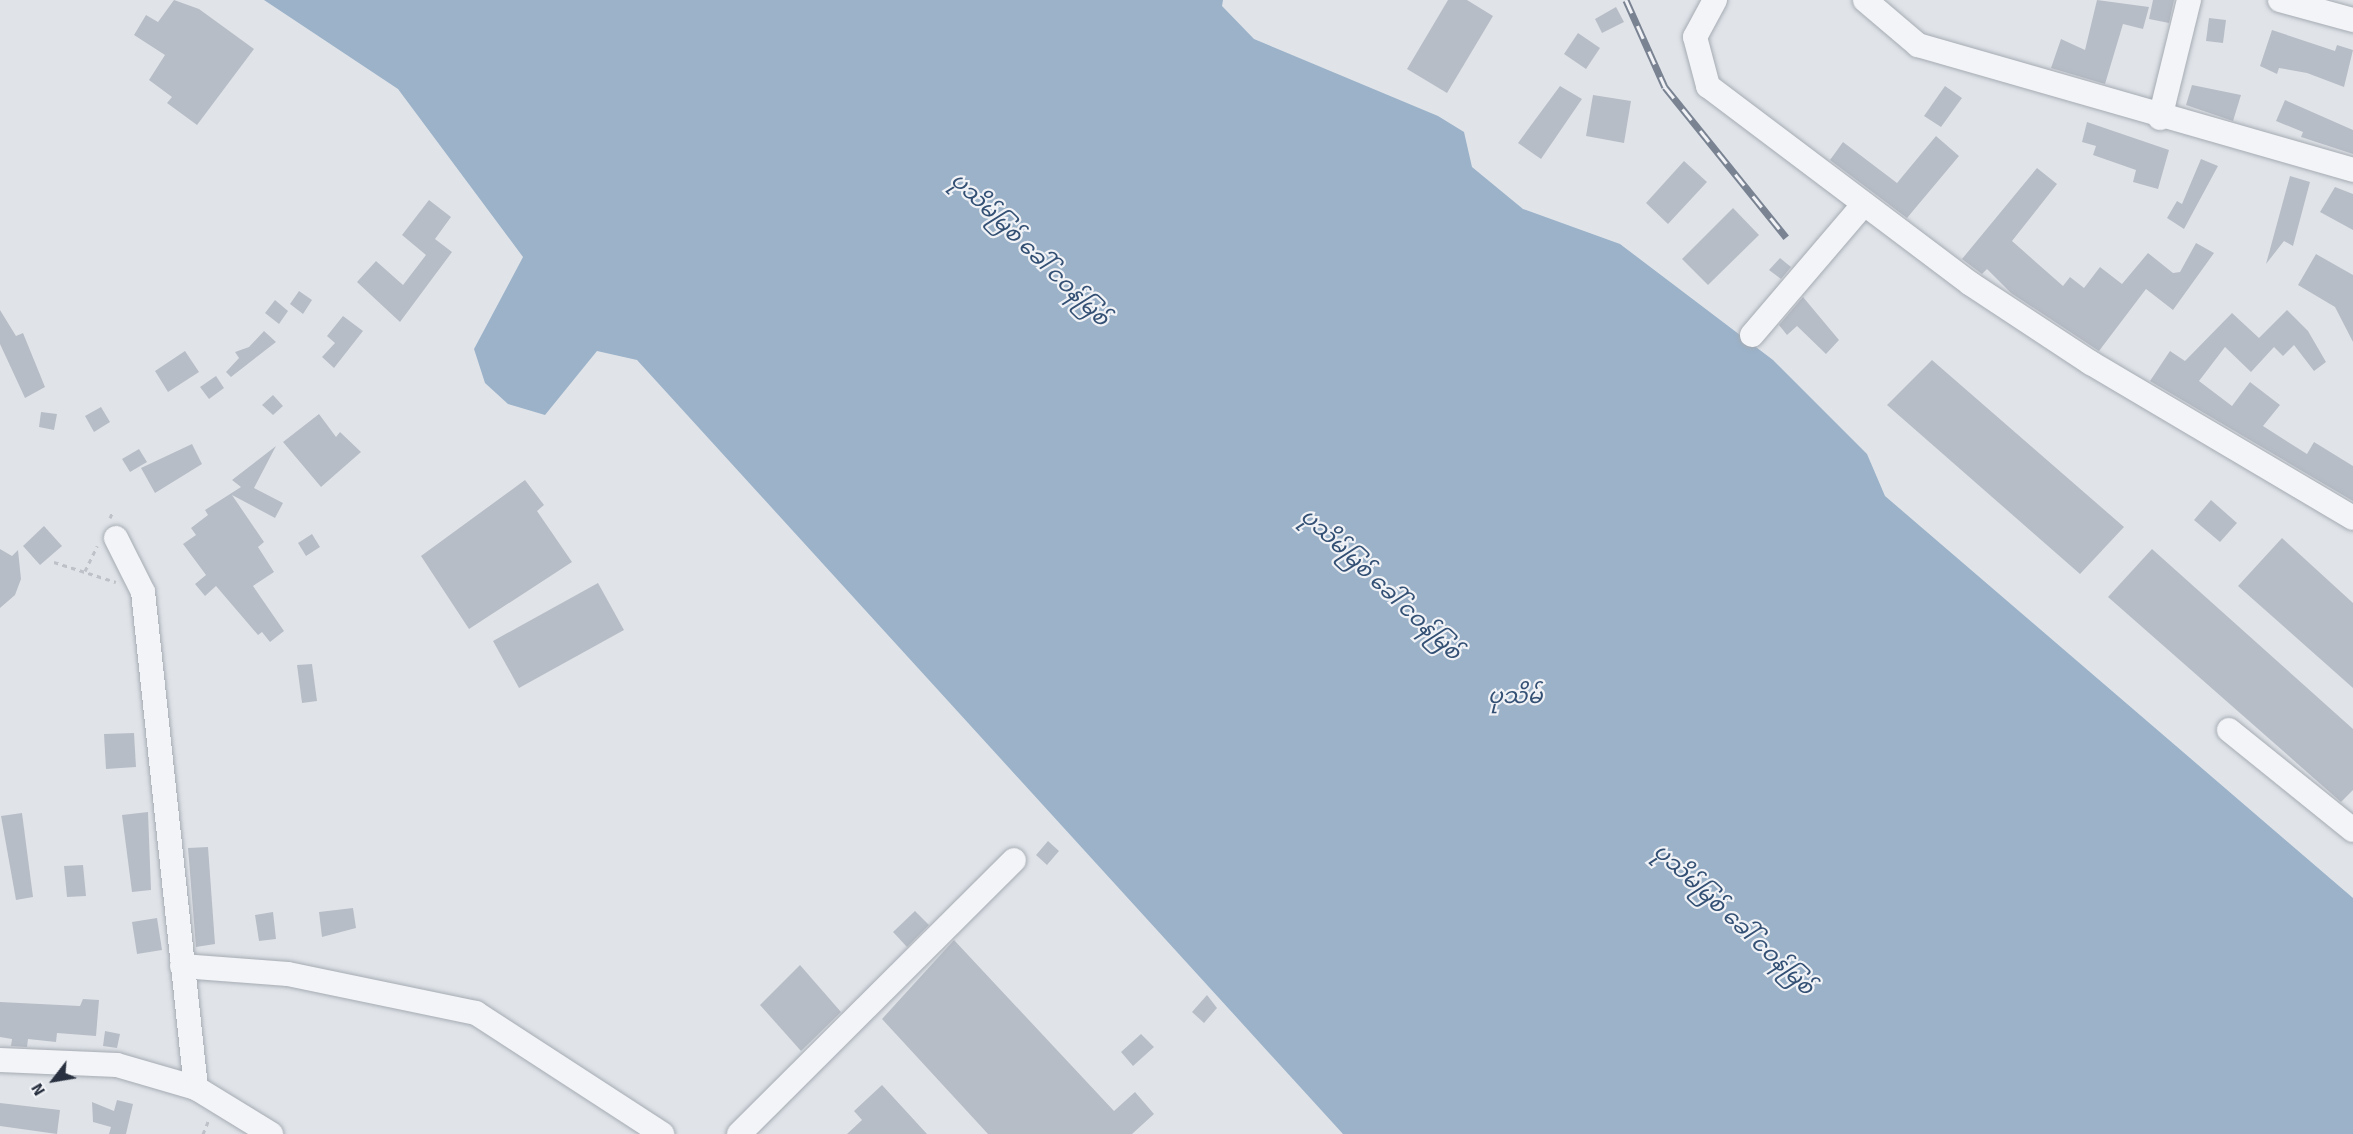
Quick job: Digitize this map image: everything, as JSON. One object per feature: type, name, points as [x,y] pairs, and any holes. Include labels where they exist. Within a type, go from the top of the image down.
[{"type":"street","points":[[1715,0],[1695,37],[1708,86],[1862,206],[2091,363],[2353,518]]},
{"type":"street","points":[[1865,0],[1918,45],[2160,118],[2353,170]]},
{"type":"street","points":[[2160,118],[2189,0]]},
{"type":"street","points":[[2280,0],[2353,20]]},
{"type":"street","points":[[1752,335],[1862,206]]},
{"type":"street","points":[[116,538],[143,592],[196,1088]]},
{"type":"street","points":[[2229,730],[2353,830]]},
{"type":"street","points":[[739,1134],[1014,860]]},
{"type":"street","points":[[182,966],[288,974],[476,1012],[662,1134]]},
{"type":"street","points":[[0,1060],[117,1065],[196,1088],[271,1134]]},
{"type":"path","points":[[54,562],[143,592]]},
{"type":"water","name":"ပုသိမ်","points":[[264,0],[1223,0],[1222,6],[1254,39],[1438,116],[1464,132],[1472,167],[1523,209],[1620,244],[1773,360],[1867,454],[1885,496],[2353,898],[2353,1134],[1343,1134],[637,360],[597,351],[545,415],[508,404],[485,383],[474,349],[523,257],[398,89]]},
{"type":"building","points":[[174,0],[199,9],[254,49],[197,125],[167,103],[172,97],[149,80],[165,55],[134,35],[146,15],[158,22]]},
{"type":"building","points":[[1448,0],[1467,0],[1493,16],[1447,93],[1407,69]]},
{"type":"building","points":[[2097,0],[2149,7],[2143,29],[2123,24],[2105,84],[2051,68],[2061,39],[2085,50]]},
{"type":"building","points":[[2153,0],[2174,0],[2169,23],[2149,19]]},
{"type":"building","points":[[1616,7],[1624,22],[1602,33],[1595,19]]},
{"type":"building","points":[[2209,18],[2226,20],[2223,43],[2206,41]]},
{"type":"building","points":[[2272,30],[2335,51],[2337,45],[2353,50],[2344,87],[2307,73],[2279,68],[2277,74],[2260,66]]},
{"type":"building","points":[[1578,33],[1600,48],[1586,69],[1564,54]]},
{"type":"building","points":[[2192,85],[2241,95],[2233,121],[2186,105]]},
{"type":"building","points":[[1560,86],[1582,99],[1541,159],[1518,143]]},
{"type":"building","points":[[1945,86],[1962,98],[1941,127],[1924,116]]},
{"type":"building","points":[[1593,95],[1631,101],[1624,143],[1586,136]]},
{"type":"building","points":[[2285,100],[2353,130],[2353,154],[2301,137],[2303,132],[2276,121]]},
{"type":"building","points":[[2087,122],[2169,150],[2158,189],[2133,182],[2136,170],[2093,155],[2096,146],[2082,142]]},
{"type":"building","points":[[1936,136],[1959,156],[1907,218],[1830,160],[1843,142],[1897,183]]},
{"type":"building","points":[[2201,159],[2218,166],[2184,229],[2167,218],[2177,201],[2182,204]]},
{"type":"building","points":[[1684,161],[1707,182],[1668,224],[1646,203]]},
{"type":"building","points":[[2037,168],[2057,184],[2012,241],[2063,286],[2070,277],[2084,288],[2100,267],[2122,284],[2148,253],[2173,273],[2180,272],[2196,243],[2214,253],[2173,310],[2146,289],[2099,351],[2011,293],[1987,269],[1982,274],[1962,259]]},
{"type":"building","points":[[2290,176],[2310,182],[2293,246],[2284,241],[2266,264]]},
{"type":"building","points":[[2335,187],[2353,194],[2353,230],[2320,212]]},
{"type":"building","points":[[429,200],[451,217],[435,239],[452,252],[400,322],[357,282],[376,261],[403,285],[426,255],[402,235]]},
{"type":"building","points":[[1733,208],[1759,235],[1708,285],[1682,259]]},
{"type":"building","points":[[2316,254],[2353,275],[2353,342],[2335,307],[2298,285]]},
{"type":"building","points":[[1780,258],[1791,267],[1781,279],[1769,270]]},
{"type":"building","points":[[299,291],[312,300],[303,314],[290,304]]},
{"type":"building","points":[[1803,297],[1839,340],[1826,354],[1797,326],[1787,335],[1779,325]]},
{"type":"building","points":[[275,300],[288,311],[279,324],[265,313]]},
{"type":"building","points":[[0,310],[16,336],[23,333],[45,387],[25,398],[0,344]]},
{"type":"building","points":[[2287,310],[2308,331],[2326,362],[2314,371],[2294,345],[2283,356],[2274,347],[2251,372],[2225,347],[2199,381],[2232,406],[2250,382],[2280,405],[2263,426],[2307,454],[2314,442],[2353,466],[2353,501],[2150,381],[2170,351],[2185,361],[2232,313],[2259,338]]},
{"type":"building","points":[[343,316],[363,331],[334,368],[322,357],[335,343],[327,336]]},
{"type":"building","points":[[264,331],[276,342],[231,377],[226,372],[239,358],[235,352],[249,347]]},
{"type":"building","points":[[185,351],[199,372],[168,392],[155,371]]},
{"type":"building","points":[[1932,360],[2124,527],[2080,574],[1887,405]]},
{"type":"building","points":[[216,376],[224,388],[209,399],[200,387]]},
{"type":"building","points":[[273,395],[283,406],[273,415],[262,405]]},
{"type":"building","points":[[101,407],[110,422],[94,432],[85,416]]},
{"type":"building","points":[[41,412],[57,414],[54,430],[39,427]]},
{"type":"building","points":[[319,414],[336,437],[340,432],[361,452],[321,487],[283,442]]},
{"type":"building","points":[[192,444],[202,464],[155,493],[141,468]]},
{"type":"building","points":[[276,446],[254,488],[283,503],[275,518],[232,495],[264,542],[258,547],[274,572],[253,586],[284,631],[270,642],[262,632],[258,635],[216,586],[205,596],[195,584],[206,575],[183,544],[196,535],[191,528],[208,515],[205,510],[241,487],[232,480]]},
{"type":"building","points":[[139,449],[147,462],[130,472],[122,459]]},
{"type":"building","points":[[525,480],[544,505],[537,511],[572,562],[469,629],[421,556]]},
{"type":"building","points":[[2211,500],[2237,523],[2220,542],[2194,520]]},
{"type":"building","points":[[44,526],[62,546],[40,565],[23,546]]},
{"type":"building","points":[[312,534],[320,547],[306,556],[298,543]]},
{"type":"building","points":[[2282,538],[2353,603],[2353,688],[2238,586]]},
{"type":"building","points":[[0,549],[12,556],[18,550],[21,579],[15,595],[0,608]]},
{"type":"building","points":[[2152,549],[2353,729],[2353,790],[2341,802],[2108,597]]},
{"type":"building","points":[[598,583],[624,630],[519,688],[493,641]]},
{"type":"building","points":[[312,664],[317,701],[302,703],[297,665]]},
{"type":"building","points":[[134,733],[136,767],[106,769],[104,734]]},
{"type":"building","points":[[148,812],[151,890],[132,892],[122,815]]},
{"type":"building","points":[[22,813],[33,897],[16,900],[1,816]]},
{"type":"building","points":[[1048,841],[1059,851],[1047,865],[1036,855]]},
{"type":"building","points":[[208,847],[215,944],[196,947],[188,848]]},
{"type":"building","points":[[83,865],[86,896],[67,897],[64,866]]},
{"type":"building","points":[[353,908],[356,928],[322,937],[319,912]]},
{"type":"building","points":[[915,911],[929,925],[907,947],[893,932]]},
{"type":"building","points":[[273,912],[276,939],[259,941],[255,915]]},
{"type":"building","points":[[157,918],[162,950],[137,954],[132,922]]},
{"type":"building","points":[[954,940],[1114,1111],[1135,1092],[1154,1114],[1132,1134],[988,1134],[882,1019]]},
{"type":"building","points":[[800,965],[841,1012],[801,1051],[760,1005]]},
{"type":"building","points":[[1207,995],[1217,1008],[1204,1023],[1192,1012]]},
{"type":"building","points":[[83,999],[99,1000],[96,1036],[57,1033],[56,1042],[28,1039],[27,1047],[11,1046],[12,1039],[0,1037],[0,1002],[80,1006]]},
{"type":"building","points":[[105,1031],[120,1034],[117,1048],[103,1046]]},
{"type":"building","points":[[1141,1034],[1154,1047],[1133,1066],[1121,1052]]},
{"type":"building","points":[[882,1085],[927,1134],[847,1134],[862,1120],[854,1111]]},
{"type":"building","points":[[117,1100],[133,1104],[126,1134],[109,1134],[111,1127],[93,1122],[92,1102],[114,1111]]},
{"type":"building","points":[[0,1103],[60,1110],[57,1134],[0,1126]]},
{"type":"railway","points":[[1626,0],[1665,87],[1786,237]]},
{"type":"water label","name":"ပုသိမ်မြစ် ခေါ် ငဝန်မြစ်","points":[[1030,249]]},
{"type":"water label","name":"ပုသိမ်မြစ် ခေါ် ငဝန်မြစ်","points":[[1381,584]]},
{"type":"water label","name":"ပုသိမ်မြစ် ခေါ် ငဝန်မြစ်","points":[[1734,919]]}]
